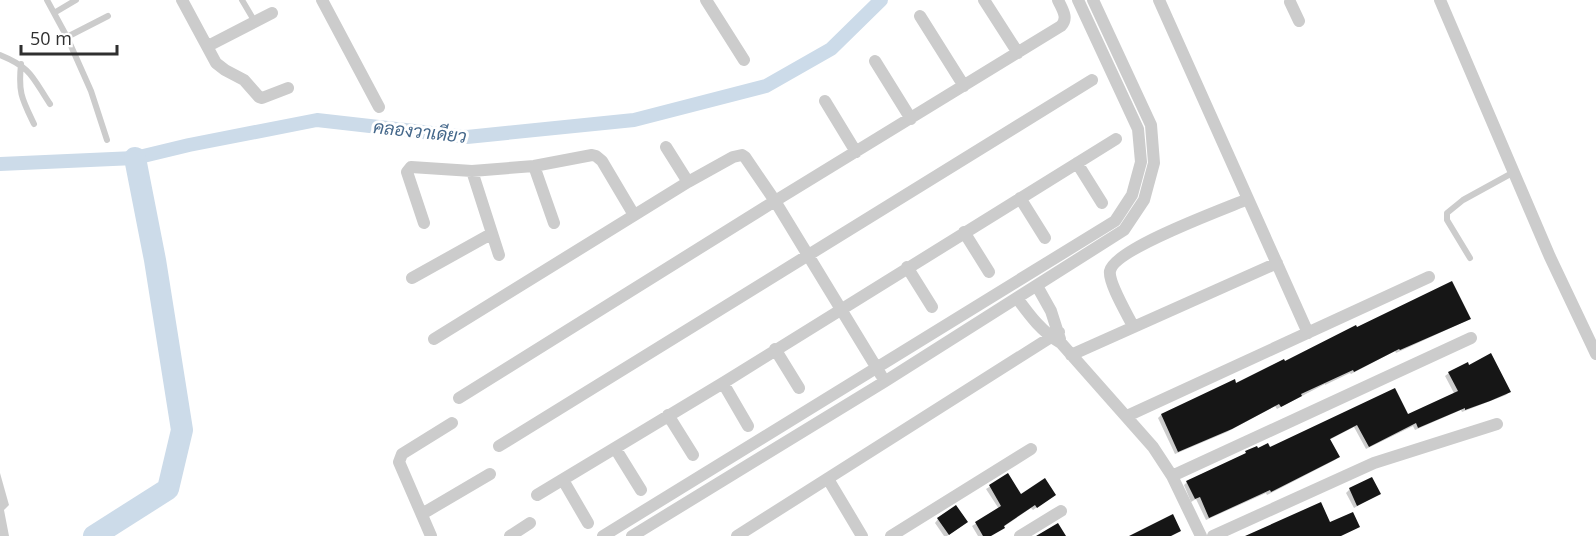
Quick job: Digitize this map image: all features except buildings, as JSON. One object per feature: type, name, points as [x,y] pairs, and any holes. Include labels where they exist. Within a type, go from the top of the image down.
[{"type":"street","points":[[183,0],[216,63],[244,80],[259,97],[267,97],[288,88]]},
{"type":"street","points":[[322,0],[379,107]]},
{"type":"street","points":[[706,0],[744,60]]},
{"type":"street","points":[[984,0],[1018,53]]},
{"type":"street","points":[[459,398],[1061,26],[1065,22],[1065,16],[1058,0]]},
{"type":"street","points":[[603,536],[1021,280],[1114,220],[1132,195],[1140,162],[1138,129],[1078,0]]},
{"type":"street","points":[[632,536],[885,381],[1124,230],[1144,200],[1154,163],[1151,125],[1093,0]]},
{"type":"street","points":[[1159,0],[1308,333]]},
{"type":"street","points":[[1440,0],[1550,257],[1596,354]]},
{"type":"street","points":[[1291,1],[1299,21]]},
{"type":"street","points":[[208,46],[272,14]]},
{"type":"street","points":[[920,16],[964,86]]},
{"type":"street","points":[[1096,38],[1108,32]]},
{"type":"street","points":[[875,61],[911,119]]},
{"type":"street","points":[[499,446],[1092,80]]},
{"type":"street","points":[[825,101],[856,152]]},
{"type":"street","points":[[537,495],[723,383],[1116,139]]},
{"type":"street","points":[[666,147],[688,182]]},
{"type":"street","points":[[434,339],[688,182],[733,157],[742,155],[775,201],[885,381]]},
{"type":"street","points":[[424,223],[407,172],[408,168],[414,166],[472,171],[534,166],[596,156],[602,161],[633,215]]},
{"type":"street","points":[[1077,163],[1102,203]]},
{"type":"street","points":[[534,166],[554,223]]},
{"type":"street","points":[[472,171],[499,255]]},
{"type":"street","points":[[1020,198],[1045,238]]},
{"type":"street","points":[[1133,326],[1110,277],[1112,266],[1131,249],[1248,199]]},
{"type":"street","points":[[964,232],[989,273]]},
{"type":"street","points":[[412,279],[491,234]]},
{"type":"street","points":[[1071,355],[1277,263]]},
{"type":"street","points":[[908,267],[932,307]]},
{"type":"street","points":[[1127,416],[1429,278]]},
{"type":"street","points":[[1021,280],[1036,323],[1057,338],[1153,447],[1172,476],[1201,536]]},
{"type":"street","points":[[1027,292],[1051,311],[1057,338]]},
{"type":"street","points":[[737,536],[1057,338]]},
{"type":"street","points":[[1172,476],[1471,338]]},
{"type":"street","points":[[776,349],[799,388]]},
{"type":"street","points":[[723,383],[748,426]]},
{"type":"street","points":[[669,415],[693,455]]},
{"type":"street","points":[[431,536],[399,466],[400,458],[402,454],[452,423]]},
{"type":"street","points":[[1213,536],[1374,463],[1497,424]]},
{"type":"street","points":[[615,448],[641,490]]},
{"type":"street","points":[[891,536],[1031,449]]},
{"type":"street","points":[[422,514],[490,474]]},
{"type":"street","points":[[828,479],[862,536]]},
{"type":"street","points":[[562,480],[588,523]]},
{"type":"street","points":[[1026,534],[1061,511]]},
{"type":"street","points":[[510,536],[530,523]]},
{"type":"lane","points":[[47,0],[67,37],[91,91],[107,140]]},
{"type":"lane","points":[[54,13],[76,0]]},
{"type":"lane","points":[[242,0],[255,22]]},
{"type":"lane","points":[[67,37],[108,16]]},
{"type":"lane","points":[[0,55],[21,64],[50,104]]},
{"type":"lane","points":[[21,64],[20,95],[34,124]]},
{"type":"lane","points":[[1470,258],[1447,220],[1447,213],[1463,200],[1514,172]]},
{"type":"waterway","name":"คลองวาเดียว","points":[[0,164],[135,158],[317,120],[467,137],[634,120],[766,86],[831,49],[881,0]]},
{"type":"waterway","points":[[94,536],[168,489],[182,430],[155,260],[135,158]]}]
